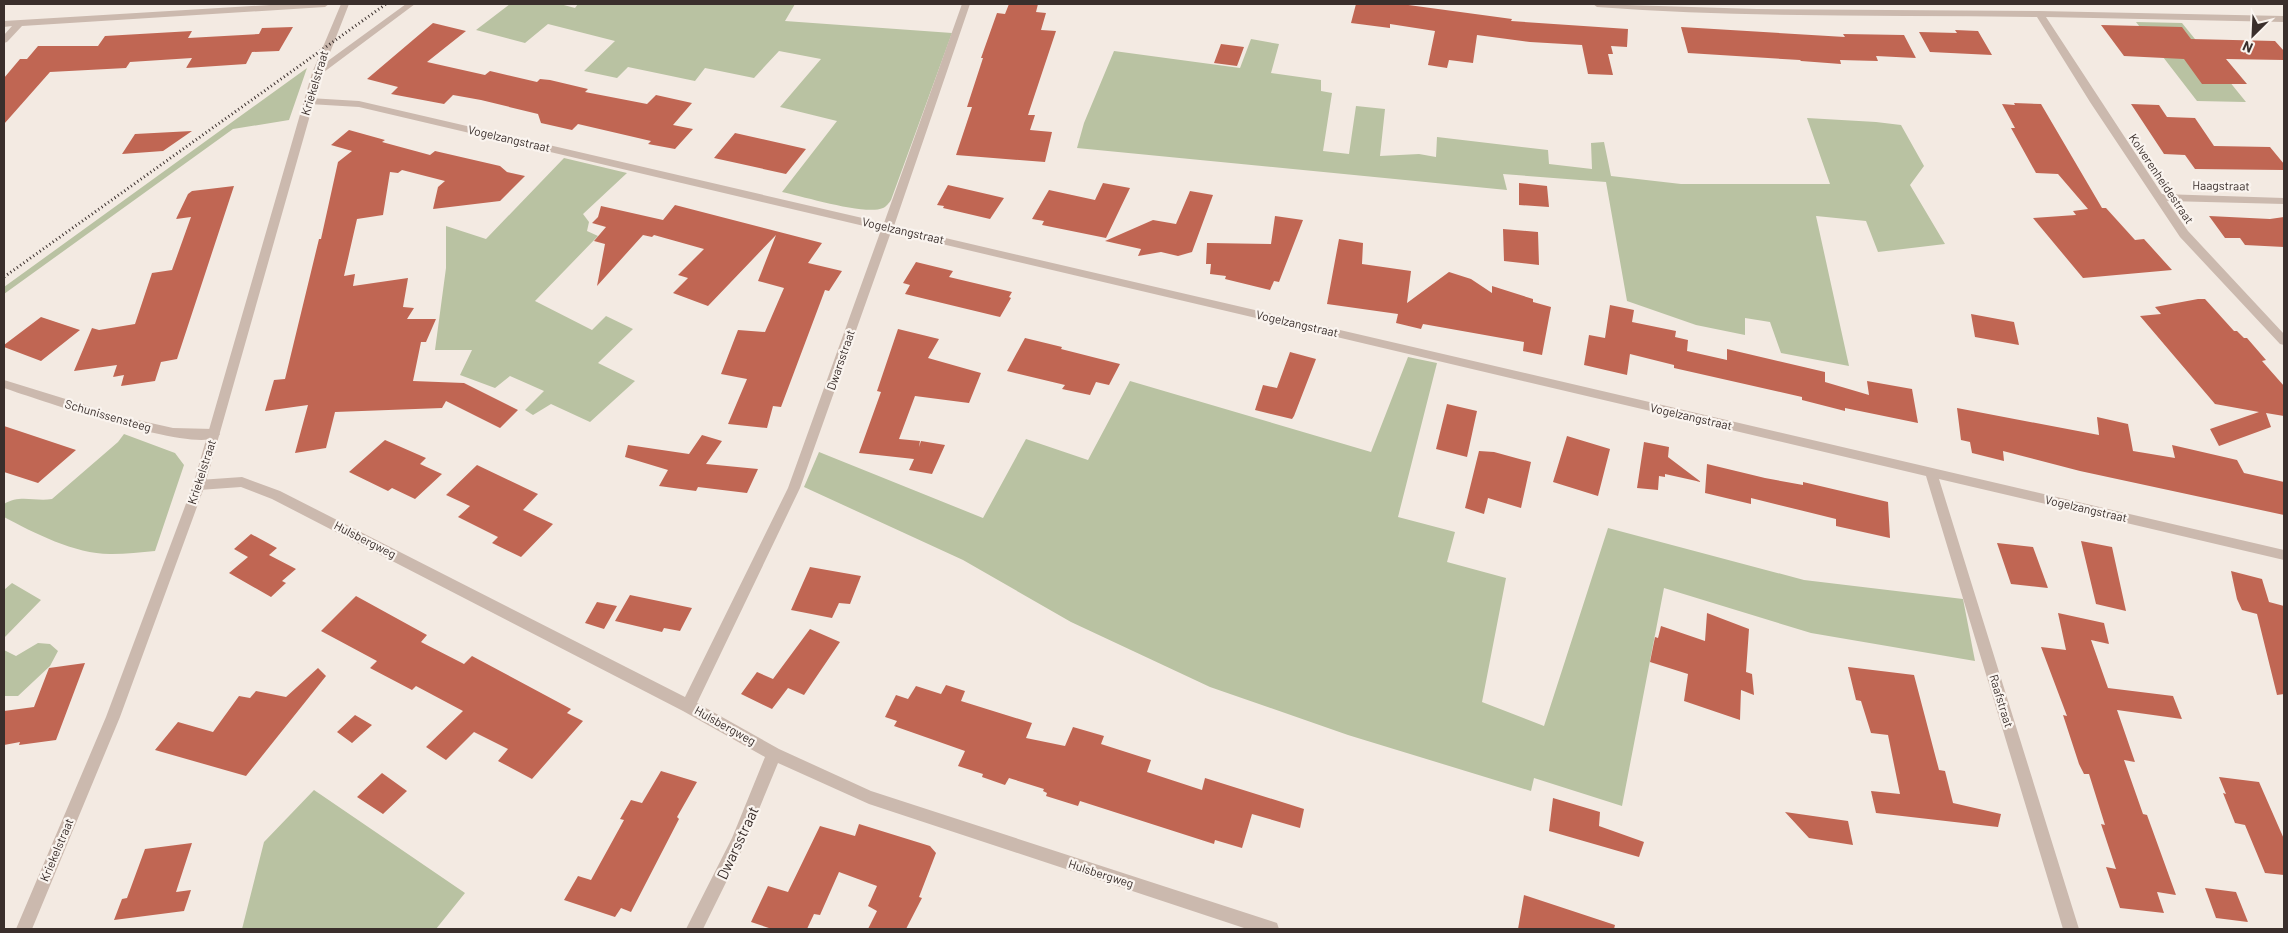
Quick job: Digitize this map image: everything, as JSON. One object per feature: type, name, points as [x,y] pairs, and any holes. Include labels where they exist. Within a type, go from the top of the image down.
[{"type":"street","points":[[4,24],[325,4]]},
{"type":"street","name":"Kriekelstraat","points":[[24,929],[113,717],[199,485],[317,73],[345,4]]},
{"type":"street","points":[[317,73],[411,4]]},
{"type":"street","name":"Dwarsstraat","points":[[688,706],[794,488],[966,4]]},
{"type":"street","points":[[1597,4],[1632,7],[1809,12],[2284,19]]},
{"type":"street","name":"Kolverenheidestraat","points":[[2039,14],[2184,234],[2284,340]]},
{"type":"street","points":[[4,40],[19,24]]},
{"type":"street","name":"Vogelzangstraat","points":[[309,101],[359,104],[2284,555]]},
{"type":"street","name":"Haagstraat","points":[[2158,197],[2284,201]]},
{"type":"street","name":"Schunissensteeg","points":[[4,384],[124,422],[173,433],[214,434]]},
{"type":"street","name":"Raafstraat","points":[[1932,473],[2071,929]]},
{"type":"street","name":"Hulsbergweg","points":[[199,485],[242,482],[276,495],[688,706],[774,754],[869,797],[1271,929]]},
{"type":"street","name":"Dwarsstraat","points":[[694,929],[738,847],[774,754]]},
{"type":"green space","points":[[510,4],[560,4],[575,8],[578,4],[795,4],[785,21],[952,33],[891,200],[883,208],[875,210],[849,208],[782,192],[837,121],[780,107],[821,59],[779,51],[754,78],[705,68],[695,81],[628,67],[617,78],[584,71],[615,41],[548,24],[525,43],[476,30]]},
{"type":"green space","points":[[2136,22],[2182,23],[2246,102],[2197,101]]},
{"type":"green space","points":[[1251,39],[1279,44],[1271,73],[1321,80],[1321,91],[1332,93],[1323,151],[1349,154],[1356,106],[1385,109],[1380,156],[1419,154],[1436,157],[1437,137],[1548,150],[1549,164],[1592,169],[1591,143],[1604,142],[1611,176],[1681,184],[1830,184],[1807,118],[1901,125],[1924,166],[1910,185],[1945,244],[1878,252],[1866,221],[1816,216],[1849,366],[1781,353],[1770,322],[1745,318],[1745,335],[1696,325],[1627,301],[1606,182],[1503,174],[1507,190],[1077,148],[1084,123],[1114,51],[1240,68]]},
{"type":"green space","points":[[307,68],[289,120],[233,129],[4,294],[4,287]]},
{"type":"green space","points":[[564,158],[627,173],[583,214],[589,222],[587,231],[598,236],[535,301],[592,330],[606,316],[633,329],[598,363],[635,381],[590,422],[551,404],[533,415],[525,410],[544,391],[510,376],[495,388],[460,375],[472,350],[435,350],[446,268],[446,226],[486,239]]},
{"type":"green space","points":[[1408,357],[1437,363],[1398,517],[1455,532],[1447,562],[1506,578],[1482,702],[1544,726],[1608,528],[1804,580],[1963,599],[1975,661],[1811,633],[1664,588],[1622,806],[1534,778],[1531,791],[1348,735],[1210,687],[1071,622],[963,560],[804,487],[819,452],[983,518],[1026,439],[1088,460],[1130,381],[1371,452]]},
{"type":"green space","points":[[124,434],[175,453],[184,465],[155,551],[112,554],[85,551],[56,542],[4,517],[4,504],[10,501],[16,499],[52,499],[118,442]]},
{"type":"green space","points":[[12,583],[41,600],[4,638],[4,590]]},
{"type":"green space","points":[[38,643],[50,644],[58,651],[50,666],[18,696],[4,696],[4,650],[16,656]]},
{"type":"green space","points":[[314,790],[465,893],[436,929],[242,929],[264,842]]},
{"type":"building","points":[[1009,4],[1038,4],[1036,12],[1046,13],[1041,30],[1056,31],[1028,115],[1035,115],[1030,130],[1052,132],[1045,162],[956,155],[972,107],[967,107],[983,58],[981,58],[997,13],[1005,14]]},
{"type":"building","points":[[1356,4],[1401,4],[1512,19],[1511,21],[1628,29],[1627,47],[1611,46],[1613,54],[1608,54],[1613,75],[1588,74],[1582,45],[1530,42],[1477,35],[1473,63],[1449,60],[1447,68],[1428,65],[1435,31],[1390,24],[1390,28],[1351,23]]},
{"type":"building","points":[[433,23],[466,31],[427,62],[485,75],[490,71],[537,82],[540,79],[550,80],[588,89],[585,92],[647,104],[656,95],[692,103],[673,125],[693,129],[675,149],[648,144],[651,141],[578,124],[572,130],[541,123],[538,114],[481,100],[453,95],[444,104],[391,94],[398,87],[367,79]]},
{"type":"building","points":[[2101,25],[2182,27],[2191,39],[2275,41],[2284,51],[2284,60],[2226,59],[2247,84],[2202,84],[2184,59],[2124,56]]},
{"type":"building","points":[[293,27],[279,51],[252,52],[246,64],[186,68],[192,58],[130,62],[126,68],[50,72],[4,124],[4,78],[20,59],[27,59],[38,46],[98,46],[105,36],[192,31],[188,38],[259,34],[262,28]]},
{"type":"building","points":[[1681,27],[1845,37],[1843,34],[1904,35],[1916,58],[1876,56],[1878,61],[1840,60],[1841,64],[1688,53]]},
{"type":"building","points":[[1955,30],[1978,31],[1992,55],[1930,52],[1919,32],[1957,33]]},
{"type":"building","points":[[1221,44],[1244,47],[1237,66],[1214,63]]},
{"type":"building","points":[[2014,103],[2041,104],[2102,208],[2106,208],[2135,240],[2144,239],[2172,270],[2083,278],[2033,218],[2076,215],[2073,211],[2088,209],[2058,174],[2036,173],[2011,128],[2015,128],[2002,104],[2015,105]]},
{"type":"building","points":[[2131,104],[2159,105],[2167,117],[2195,118],[2214,146],[2270,147],[2284,164],[2284,170],[2195,169],[2185,155],[2164,154]]},
{"type":"building","points":[[349,130],[385,140],[382,142],[430,155],[435,151],[500,166],[507,172],[525,176],[500,201],[433,209],[438,187],[445,181],[402,170],[398,173],[390,172],[383,215],[357,219],[344,276],[355,274],[353,286],[408,278],[403,307],[414,308],[407,319],[436,319],[426,342],[421,342],[413,381],[464,383],[518,410],[500,428],[446,401],[442,408],[335,412],[326,448],[295,453],[308,405],[265,411],[274,380],[285,379],[319,239],[321,239],[338,162],[352,151],[331,145]]},
{"type":"building","points":[[192,131],[163,151],[122,154],[135,134]]},
{"type":"building","points":[[735,133],[806,149],[786,174],[714,158]]},
{"type":"building","points":[[1103,183],[1130,188],[1106,238],[1042,225],[1044,221],[1032,219],[1049,190],[1095,200]]},
{"type":"building","points":[[1519,183],[1547,186],[1549,207],[1519,205]]},
{"type":"building","points":[[948,185],[1004,198],[990,219],[937,205]]},
{"type":"building","points":[[234,186],[177,359],[161,362],[155,381],[121,386],[124,375],[113,377],[117,365],[74,371],[92,328],[99,330],[135,324],[152,273],[172,270],[191,217],[176,219],[188,194],[192,191]]},
{"type":"building","points":[[1190,191],[1213,195],[1192,252],[1178,256],[1161,252],[1138,256],[1141,249],[1105,241],[1153,220],[1176,224]]},
{"type":"building","points":[[675,205],[822,243],[808,263],[842,271],[829,291],[825,290],[781,407],[773,406],[767,428],[728,424],[747,379],[721,374],[738,330],[765,332],[784,288],[758,281],[776,235],[708,306],[673,293],[688,278],[678,275],[704,249],[654,235],[652,237],[643,235],[597,286],[605,244],[594,241],[606,227],[592,223],[598,217],[601,206],[663,220]]},
{"type":"building","points":[[1275,216],[1303,220],[1279,282],[1274,281],[1270,290],[1225,279],[1226,276],[1210,274],[1211,264],[1206,264],[1207,243],[1271,244]]},
{"type":"building","points":[[2209,216],[2270,219],[2284,217],[2284,247],[2245,245],[2240,238],[2225,238]]},
{"type":"building","points":[[1503,229],[1538,232],[1539,265],[1504,261]]},
{"type":"building","points":[[1339,239],[1363,243],[1362,264],[1411,271],[1407,303],[1449,272],[1471,279],[1492,293],[1492,286],[1533,299],[1533,302],[1551,307],[1542,355],[1523,351],[1524,342],[1423,324],[1421,329],[1396,323],[1398,314],[1327,304]]},
{"type":"building","points":[[916,262],[953,271],[949,277],[1012,292],[1009,297],[1011,298],[1000,317],[905,294],[910,285],[903,283]]},
{"type":"building","points":[[2205,299],[2234,331],[2247,338],[2266,360],[2262,361],[2284,386],[2284,416],[2266,413],[2271,427],[2219,446],[2210,429],[2259,412],[2215,404],[2140,316],[2161,314],[2155,307]]},
{"type":"building","points":[[1610,305],[1634,310],[1632,322],[1676,331],[1675,337],[1688,340],[1687,351],[1727,360],[1727,349],[1825,372],[1825,382],[1869,395],[1867,381],[1912,389],[1918,423],[1845,408],[1845,411],[1802,400],[1802,397],[1674,368],[1674,365],[1630,354],[1627,375],[1584,365],[1589,335],[1605,338]]},
{"type":"building","points":[[1971,314],[2014,322],[2019,345],[1975,337]]},
{"type":"building","points":[[41,317],[80,330],[41,361],[4,347],[4,345]]},
{"type":"building","points":[[898,329],[939,339],[928,358],[981,373],[969,403],[915,396],[899,439],[920,441],[919,447],[921,441],[945,445],[932,474],[909,470],[914,459],[859,453],[881,392],[877,391]]},
{"type":"building","points":[[1025,338],[1120,364],[1109,385],[1096,382],[1090,395],[1062,389],[1065,385],[1007,371]]},
{"type":"building","points":[[1290,352],[1316,359],[1294,416],[1292,419],[1255,410],[1263,385],[1277,388]]},
{"type":"building","points":[[1447,404],[1477,411],[1467,457],[1436,449]]},
{"type":"building","points":[[1957,408],[2099,435],[2097,417],[2128,424],[2133,451],[2175,458],[2172,445],[2237,460],[2244,473],[2284,482],[2284,515],[2080,471],[2003,451],[2004,461],[1972,453],[1970,442],[1961,440]]},
{"type":"building","points":[[4,426],[76,450],[38,483],[4,472]]},
{"type":"building","points":[[702,435],[722,441],[706,464],[758,469],[747,493],[698,487],[696,491],[659,486],[668,470],[625,457],[628,445],[689,454]]},
{"type":"building","points":[[1567,436],[1610,449],[1598,496],[1553,482]]},
{"type":"building","points":[[385,440],[426,458],[420,464],[442,474],[415,499],[392,488],[388,491],[349,472]]},
{"type":"building","points":[[1644,442],[1669,447],[1668,457],[1701,482],[1665,474],[1665,477],[1659,476],[1658,490],[1637,488]]},
{"type":"building","points":[[1479,451],[1494,452],[1531,462],[1521,508],[1488,498],[1484,514],[1465,508]]},
{"type":"building","points":[[1707,464],[1765,478],[1803,485],[1803,482],[1888,502],[1890,538],[1836,526],[1836,519],[1751,498],[1751,504],[1705,493]]},
{"type":"building","points":[[477,465],[538,494],[523,510],[553,524],[521,557],[492,543],[498,537],[458,517],[470,506],[446,495]]},
{"type":"building","points":[[251,534],[277,548],[269,555],[296,569],[282,581],[286,583],[271,597],[229,573],[248,557],[234,549]]},
{"type":"building","points":[[2081,541],[2112,547],[2126,611],[2096,604]]},
{"type":"building","points":[[1997,543],[2033,547],[2048,588],[2011,584]]},
{"type":"building","points":[[810,567],[861,576],[850,604],[839,603],[832,618],[791,610]]},
{"type":"building","points":[[2231,571],[2262,579],[2269,602],[2284,606],[2284,694],[2277,695],[2257,614],[2242,610],[2237,599]]},
{"type":"building","points":[[630,595],[692,608],[680,631],[664,628],[662,632],[615,621]]},
{"type":"building","points":[[356,596],[427,635],[421,642],[464,664],[472,656],[571,709],[567,713],[583,721],[532,779],[498,761],[508,749],[474,732],[446,760],[426,747],[463,711],[416,686],[412,690],[370,668],[377,661],[321,631]]},
{"type":"building","points":[[597,602],[617,606],[604,629],[585,623]]},
{"type":"building","points":[[1707,613],[1749,629],[1746,672],[1752,674],[1754,695],[1741,690],[1740,720],[1684,701],[1688,674],[1650,662],[1655,637],[1658,638],[1661,626],[1705,641]]},
{"type":"building","points":[[2058,613],[2104,623],[2109,644],[2091,640],[2108,688],[2173,696],[2182,719],[2117,710],[2135,762],[2124,760],[2143,814],[2147,815],[2176,895],[2157,892],[2164,913],[2120,908],[2106,867],[2116,869],[2101,824],[2105,825],[2089,774],[2084,774],[2079,764],[2063,715],[2067,716],[2041,647],[2066,650]]},
{"type":"building","points":[[810,629],[840,642],[804,695],[788,688],[772,709],[741,694],[757,672],[773,679]]},
{"type":"building","points":[[85,663],[56,740],[4,745],[4,711],[34,707],[49,668]]},
{"type":"building","points":[[1848,667],[1914,675],[1939,770],[1945,771],[1953,803],[2001,814],[1998,827],[1876,813],[1871,791],[1900,794],[1888,735],[1871,733],[1861,701],[1856,700]]},
{"type":"building","points":[[318,668],[326,676],[246,776],[155,750],[178,722],[213,732],[239,696],[250,698],[256,691],[286,697]]},
{"type":"building","points":[[946,685],[965,691],[961,701],[1032,723],[1026,738],[1065,746],[1073,727],[1104,736],[1101,744],[1151,760],[1147,772],[1202,790],[1205,778],[1304,809],[1300,828],[1252,814],[1242,848],[1215,840],[1214,844],[1080,801],[1078,806],[1046,796],[1047,793],[1043,791],[1044,789],[1009,778],[1005,785],[982,777],[983,774],[958,766],[965,751],[894,726],[897,721],[885,717],[896,695],[908,699],[916,686],[941,694]]},
{"type":"building","points":[[355,715],[372,725],[352,743],[337,732]]},
{"type":"building","points":[[661,771],[697,782],[677,817],[679,819],[631,912],[621,908],[615,917],[564,900],[578,876],[591,880],[624,820],[620,819],[631,800],[642,803]]},
{"type":"building","points":[[382,773],[407,791],[383,814],[357,797]]},
{"type":"building","points":[[2219,777],[2259,782],[2284,839],[2284,875],[2265,873],[2245,825],[2235,823]]},
{"type":"building","points":[[1553,798],[1600,812],[1599,826],[1644,842],[1639,857],[1549,831]]},
{"type":"building","points":[[1785,812],[1848,821],[1853,845],[1809,838]]},
{"type":"building","points":[[859,824],[930,846],[936,853],[919,897],[922,898],[906,929],[868,929],[877,911],[868,906],[877,886],[839,872],[820,915],[814,914],[807,929],[772,929],[751,922],[768,886],[788,892],[820,826],[855,836]]},
{"type":"building","points":[[192,843],[176,892],[191,890],[184,911],[114,920],[122,899],[127,898],[145,849]]},
{"type":"building","points":[[2205,888],[2236,892],[2248,922],[2216,918]]},
{"type":"building","points":[[1524,895],[1615,925],[1614,929],[1518,929]]},
{"type":"railway","points":[[4,277],[386,4]]}]
